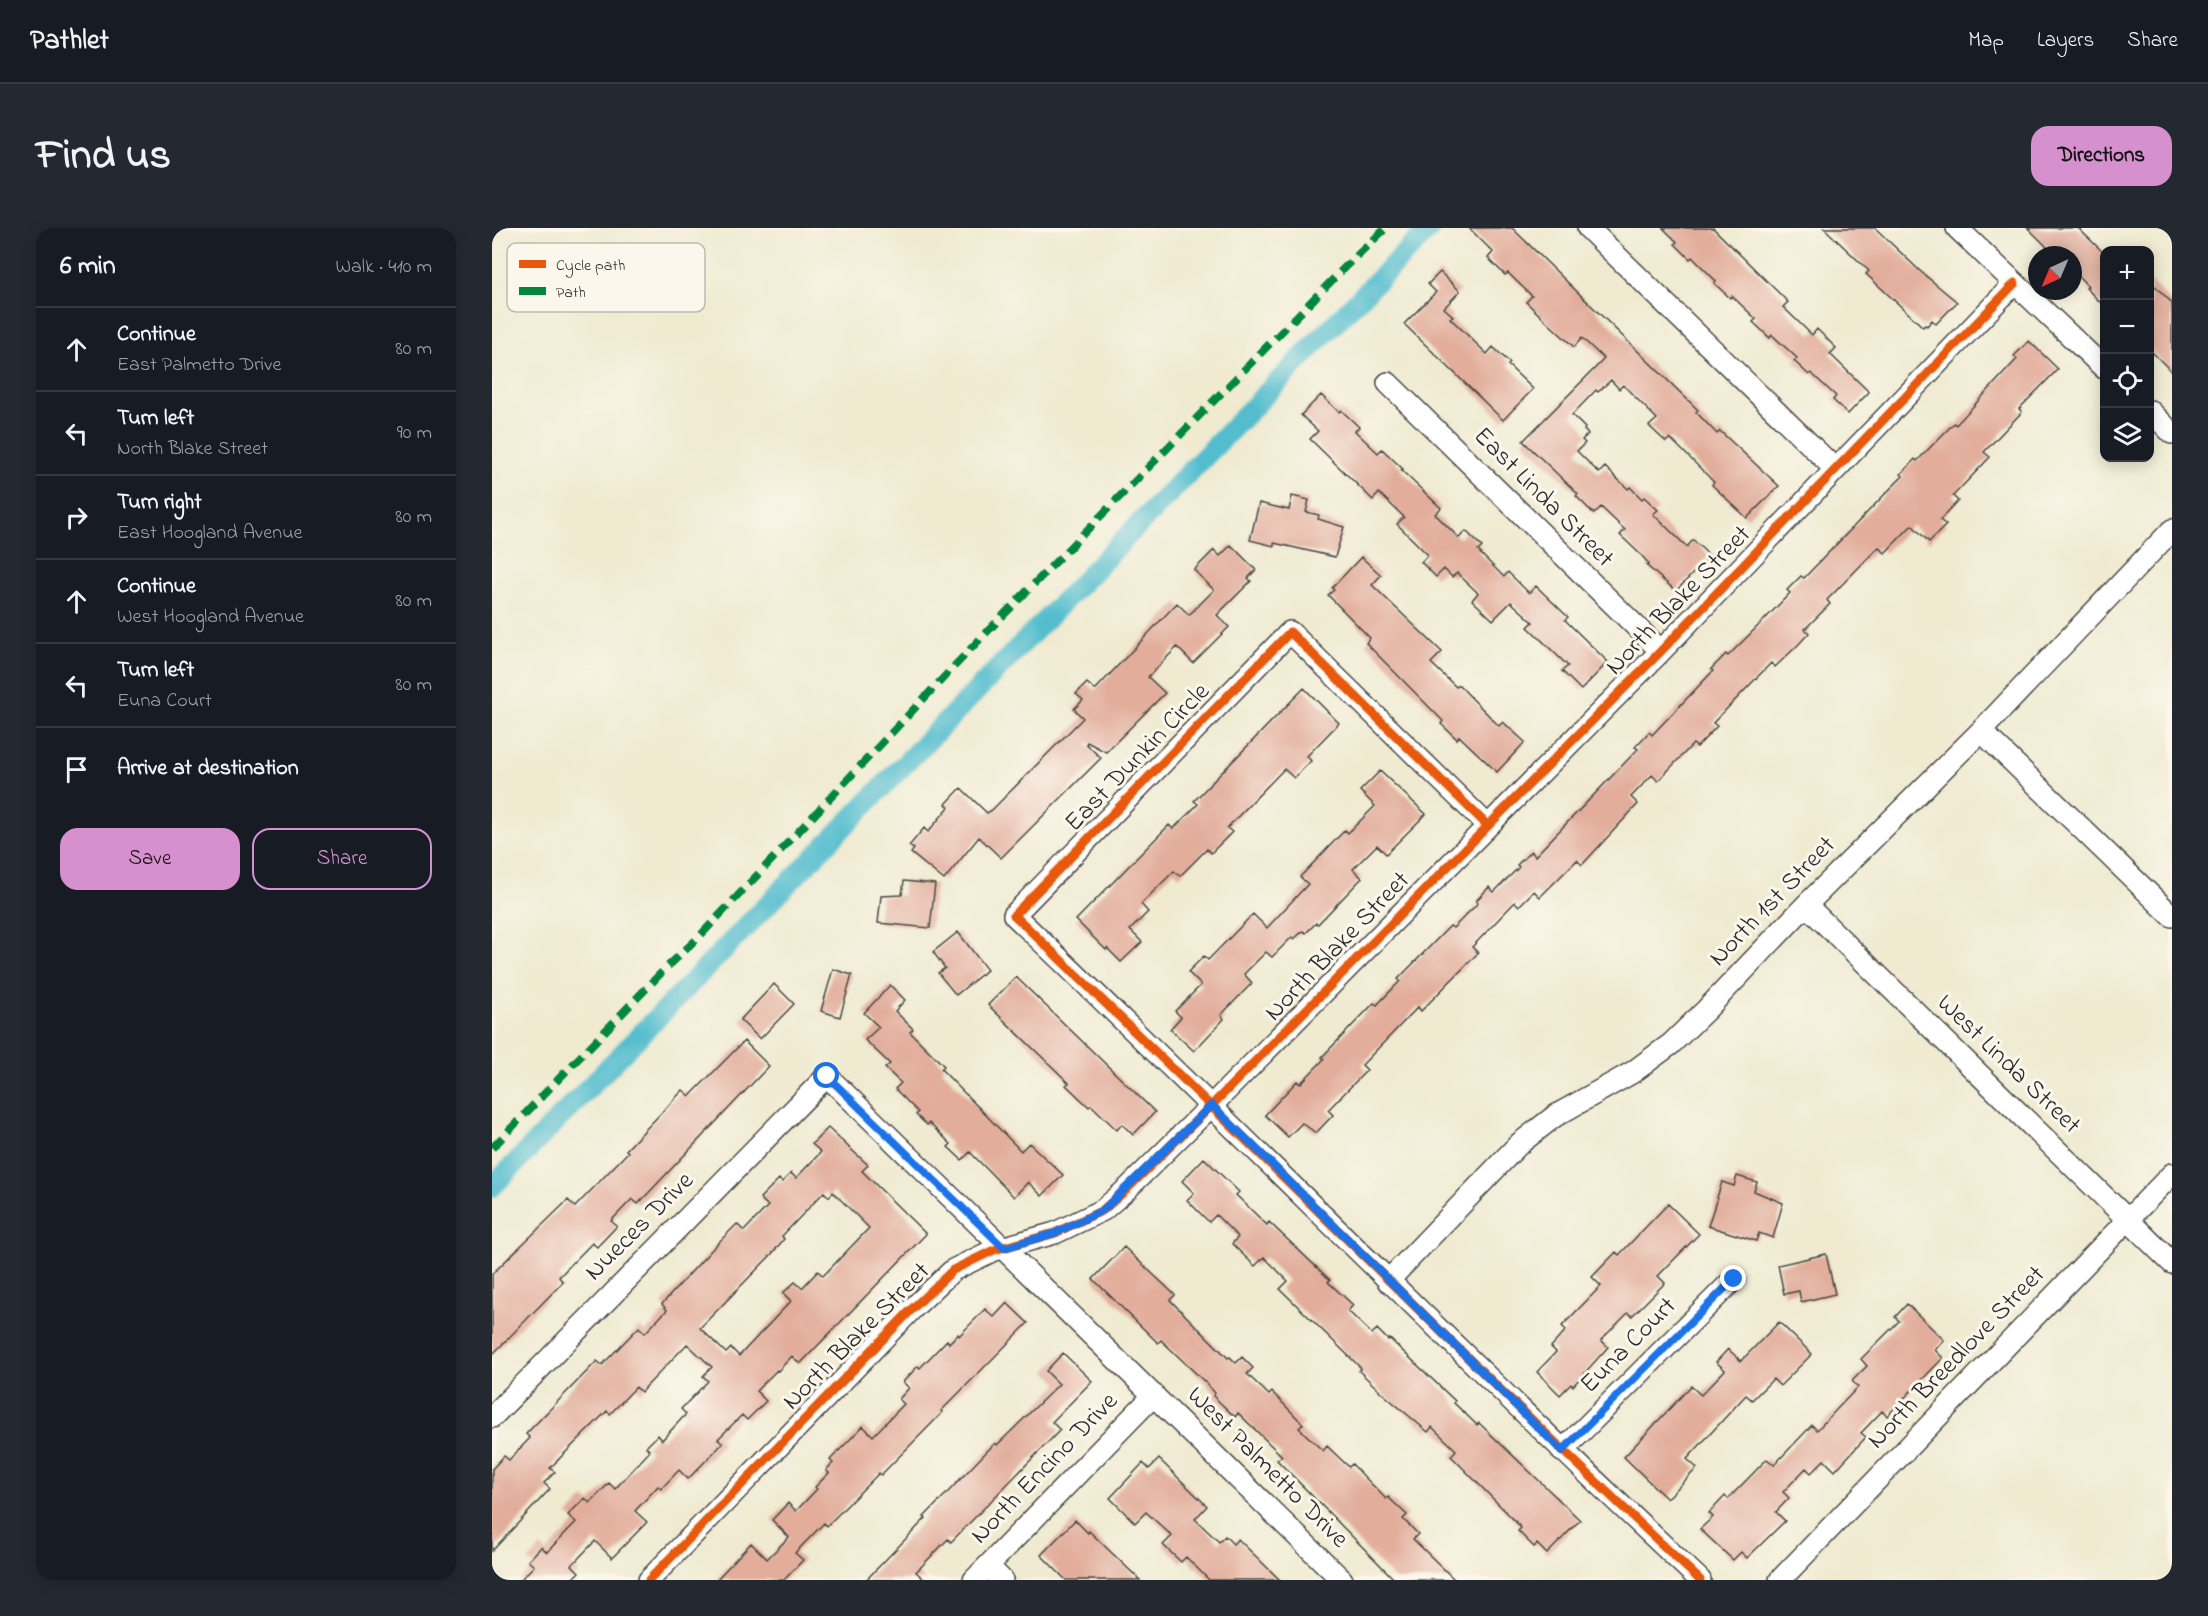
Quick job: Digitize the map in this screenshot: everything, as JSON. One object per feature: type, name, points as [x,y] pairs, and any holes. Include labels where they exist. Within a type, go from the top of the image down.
[{"type":"street","points":[[1588,228],[1836,469]]},
{"type":"street","points":[[1957,228],[2100,364]]},
{"type":"street","name":"North Blake Street","points":[[650,1580],[913,1308],[953,1270],[994,1250],[1055,1233],[1103,1210],[1212,1105],[1660,651],[2015,283]]},
{"type":"street","name":"East Linda Street","points":[[1388,383],[1660,651]]},
{"type":"street","points":[[2154,415],[2172,433]]},
{"type":"street","name":"North 1st Street","points":[[1388,1281],[1519,1144],[1555,1116],[1633,1072],[1671,1044],[1980,731],[2172,530]]},
{"type":"street","name":"East Dunkin Circle","points":[[1212,1105],[1014,915],[1290,632],[1487,825]]},
{"type":"street","points":[[1980,731],[2172,916]]},
{"type":"street","name":"West Linda Street","points":[[1806,905],[2172,1263]]},
{"type":"street","name":"West Palmetto Drive","points":[[827,1076],[1342,1580]]},
{"type":"street","name":"Nueces Drive","points":[[492,1417],[827,1076]]},
{"type":"street","points":[[1212,1105],[1562,1451],[1700,1580]]},
{"type":"street","name":"North Breedlove Street","points":[[1780,1580],[2172,1174]]},
{"type":"street","name":"Euna Court","points":[[1562,1451],[1734,1279]]},
{"type":"street","name":"North Encino Drive","points":[[988,1575],[1154,1395]]},
{"type":"building","points":[[1469,228],[1512,228],[1698,410],[1696,412],[1717,434],[1720,431],[1779,486],[1747,518],[1712,485],[1714,482],[1670,438],[1666,442],[1649,426],[1657,419],[1623,385],[1619,389],[1611,380],[1598,392],[1596,390],[1572,415],[1588,434],[1582,440],[1585,443],[1577,451],[1599,473],[1605,467],[1628,489],[1630,487],[1642,499],[1644,497],[1658,510],[1653,514],[1687,547],[1693,540],[1710,556],[1676,591],[1647,566],[1649,564],[1620,535],[1625,530],[1601,507],[1594,514],[1576,496],[1578,494],[1523,441],[1604,359],[1582,338],[1574,347],[1526,302],[1532,296],[1488,258],[1493,252]]},
{"type":"building","points":[[1663,228],[1713,228],[1788,302],[1783,307],[1812,335],[1817,329],[1836,348],[1830,354],[1869,392],[1848,414],[1833,400],[1836,396],[1794,361],[1797,358],[1772,335],[1770,338],[1753,322],[1756,319],[1732,296],[1730,298],[1714,283],[1716,281],[1675,244],[1677,242]]},
{"type":"building","points":[[1824,228],[1875,228],[1957,302],[1936,324],[1932,320],[1923,327],[1866,274],[1869,271]]},
{"type":"building","points":[[2028,228],[2078,228],[2100,249],[2100,302],[2086,288],[2088,286],[2082,280],[2082,246],[2046,246]]},
{"type":"building","points":[[1440,272],[1460,291],[1444,308],[1453,316],[1450,318],[1487,354],[1493,347],[1533,389],[1503,420],[1404,324],[1436,292],[1428,284]]},
{"type":"building","points":[[2154,285],[2172,303],[2172,372],[2154,354]]},
{"type":"building","points":[[2029,341],[2058,369],[2019,409],[2022,412],[1984,452],[1990,457],[1953,496],[1958,501],[1940,520],[1946,525],[1929,542],[1912,525],[1885,553],[1879,547],[1827,600],[1830,604],[1805,629],[1809,633],[1775,667],[1771,663],[1713,723],[1717,726],[1697,747],[1693,744],[1658,781],[1652,775],[1631,797],[1638,804],[1582,865],[1577,860],[1540,897],[1534,891],[1519,906],[1515,902],[1472,947],[1478,953],[1421,1011],[1418,1007],[1362,1065],[1367,1070],[1328,1110],[1333,1115],[1316,1133],[1302,1123],[1288,1137],[1265,1115],[1297,1081],[1300,1084],[1324,1059],[1322,1057],[1374,1003],[1377,1005],[1400,981],[1398,979],[1450,926],[1453,928],[1478,903],[1476,901],[1489,887],[1494,892],[1519,867],[1517,865],[1531,851],[1535,856],[1638,749],[1635,747],[1649,732],[1652,735],[1713,671],[1711,669],[1726,654],[1728,656],[1790,593],[1787,590],[1801,576],[1804,578],[1903,476],[1901,474],[1915,459],[1917,461],[1954,423],[1956,425],[2017,359],[2014,356]]},
{"type":"building","points":[[1321,395],[1359,427],[1355,431],[1378,453],[1382,449],[1441,508],[1435,514],[1459,538],[1466,531],[1482,547],[1478,551],[1504,577],[1508,572],[1529,593],[1536,586],[1568,617],[1565,620],[1608,662],[1581,690],[1562,671],[1568,666],[1528,627],[1533,622],[1511,602],[1493,620],[1472,600],[1478,593],[1457,573],[1452,577],[1444,569],[1436,577],[1421,562],[1428,555],[1397,524],[1404,517],[1379,493],[1373,500],[1310,439],[1318,431],[1301,415]]},
{"type":"building","points":[[1292,496],[1309,500],[1306,512],[1319,515],[1318,519],[1344,527],[1335,557],[1250,540],[1259,503],[1289,510]]},
{"type":"building","points":[[1231,545],[1256,570],[1248,578],[1251,581],[1217,615],[1229,627],[1193,663],[1177,647],[1148,677],[1165,693],[1106,752],[1087,742],[1086,744],[1101,758],[1001,858],[979,837],[944,880],[911,853],[914,849],[909,846],[924,828],[928,832],[949,807],[946,804],[961,788],[987,813],[992,810],[1083,718],[1074,709],[1083,700],[1076,694],[1087,683],[1095,690],[1177,603],[1189,615],[1214,590],[1194,570],[1214,550],[1220,556]]},
{"type":"building","points":[[1361,557],[1381,575],[1372,585],[1442,652],[1431,663],[1456,687],[1459,685],[1499,726],[1503,722],[1525,742],[1497,772],[1459,736],[1457,739],[1441,724],[1443,721],[1366,643],[1370,638],[1328,595]]},
{"type":"building","points":[[1304,688],[1339,723],[1307,756],[1311,761],[1294,778],[1284,769],[1227,828],[1232,832],[1211,853],[1207,849],[1180,876],[1174,871],[1141,904],[1148,912],[1130,930],[1142,942],[1121,962],[1076,920],[1169,825],[1173,829],[1198,804],[1194,801]]},
{"type":"building","points":[[1380,771],[1426,814],[1386,854],[1377,845],[1353,869],[1362,878],[1318,924],[1316,923],[1306,933],[1303,931],[1294,939],[1292,937],[1272,957],[1266,952],[1244,974],[1252,983],[1221,1015],[1224,1019],[1194,1051],[1170,1029],[1181,1017],[1175,1011],[1201,985],[1188,972],[1204,956],[1208,960],[1253,914],[1267,928],[1308,884],[1300,877],[1345,830],[1348,833],[1375,806],[1360,791]]},
{"type":"building","points":[[904,881],[935,884],[930,928],[878,923],[881,896],[902,895]]},
{"type":"building","points":[[958,932],[987,970],[956,995],[938,973],[945,968],[933,952]]},
{"type":"building","points":[[833,969],[852,975],[840,1017],[821,1011]]},
{"type":"building","points":[[1016,977],[1155,1112],[1133,1135],[1122,1124],[1117,1130],[1091,1105],[1089,1107],[1066,1085],[1069,1083],[988,1005]]},
{"type":"building","points":[[774,984],[794,1004],[760,1039],[740,1020]]},
{"type":"building","points":[[890,985],[905,1000],[895,1011],[913,1029],[910,1032],[944,1066],[941,1069],[1021,1151],[1029,1143],[1063,1175],[1042,1196],[1028,1182],[1014,1197],[970,1152],[962,1160],[948,1147],[951,1144],[929,1123],[927,1125],[916,1115],[918,1112],[895,1089],[901,1083],[885,1068],[890,1064],[865,1040],[879,1027],[864,1013]]},
{"type":"building","points":[[744,1041],[769,1066],[638,1204],[632,1199],[611,1221],[617,1226],[597,1247],[592,1243],[559,1277],[563,1282],[492,1355],[492,1274],[568,1200],[575,1207],[683,1090],[690,1096]]},
{"type":"building","points":[[828,1128],[868,1165],[862,1171],[926,1234],[800,1364],[792,1356],[756,1391],[766,1401],[747,1420],[742,1415],[718,1439],[723,1443],[688,1479],[679,1470],[661,1489],[658,1486],[635,1511],[647,1522],[612,1558],[595,1541],[572,1565],[579,1572],[571,1580],[520,1580],[534,1566],[528,1561],[541,1547],[547,1552],[576,1522],[568,1515],[585,1498],[590,1503],[609,1483],[615,1489],[650,1451],[646,1447],[658,1435],[662,1440],[686,1414],[681,1409],[708,1381],[703,1376],[712,1367],[687,1344],[641,1392],[636,1387],[610,1414],[607,1411],[550,1468],[555,1472],[544,1483],[550,1489],[492,1551],[492,1469],[504,1456],[509,1460],[530,1438],[526,1434],[597,1361],[602,1365],[639,1327],[645,1333],[667,1310],[662,1304],[716,1245],[737,1224],[744,1231],[768,1206],[760,1198],[779,1179],[782,1182],[791,1173],[796,1178],[821,1152],[812,1144]],"holes":[[[824,1192],[829,1197],[833,1192],[869,1228],[823,1276],[818,1271],[802,1288],[795,1282],[783,1293],[791,1301],[739,1356],[731,1348],[726,1353],[700,1328],[771,1255],[784,1239],[782,1236]]]},
{"type":"building","points":[[1204,1158],[1239,1192],[1236,1195],[1267,1225],[1269,1222],[1330,1280],[1328,1282],[1353,1305],[1348,1311],[1372,1334],[1377,1329],[1388,1340],[1390,1339],[1477,1425],[1479,1423],[1580,1520],[1547,1554],[1537,1544],[1534,1547],[1518,1531],[1521,1528],[1515,1521],[1451,1456],[1456,1450],[1432,1427],[1428,1432],[1383,1394],[1359,1371],[1361,1368],[1280,1289],[1288,1281],[1264,1257],[1255,1266],[1232,1244],[1238,1237],[1216,1215],[1209,1222],[1187,1200],[1194,1193],[1182,1181]]},
{"type":"building","points":[[1737,1176],[1757,1182],[1754,1191],[1783,1203],[1773,1238],[1759,1233],[1756,1241],[1708,1226],[1722,1182],[1734,1186]]},
{"type":"building","points":[[1668,1204],[1699,1234],[1658,1276],[1665,1283],[1632,1316],[1628,1313],[1601,1340],[1608,1347],[1573,1386],[1571,1384],[1560,1395],[1537,1372],[1556,1352],[1551,1347],[1566,1330],[1562,1326],[1601,1286],[1592,1277],[1616,1252],[1619,1255]]},
{"type":"building","points":[[1124,1247],[1175,1295],[1170,1300],[1228,1358],[1230,1357],[1236,1363],[1242,1357],[1253,1368],[1247,1374],[1269,1395],[1272,1392],[1303,1424],[1299,1428],[1323,1451],[1327,1446],[1349,1467],[1352,1464],[1386,1499],[1388,1497],[1407,1515],[1403,1519],[1418,1534],[1413,1539],[1455,1580],[1395,1580],[1277,1460],[1282,1456],[1238,1413],[1235,1417],[1213,1396],[1215,1393],[1205,1382],[1161,1340],[1158,1343],[1093,1279]]},
{"type":"building","points":[[1826,1254],[1835,1294],[1801,1302],[1799,1291],[1784,1294],[1778,1265]]},
{"type":"building","points":[[1007,1303],[1028,1323],[881,1475],[879,1473],[827,1526],[824,1523],[795,1553],[803,1560],[784,1580],[716,1580],[751,1543],[767,1559],[789,1537],[772,1520],[788,1503],[796,1511],[829,1473],[826,1470],[833,1463],[830,1460],[863,1426],[873,1436],[904,1404],[899,1399],[909,1388],[903,1382],[918,1366],[920,1368],[947,1340],[949,1343],[958,1334],[959,1336],[985,1309],[994,1317]]},
{"type":"building","points":[[1907,1304],[1944,1340],[1935,1350],[1943,1358],[1887,1416],[1882,1411],[1861,1433],[1866,1437],[1835,1471],[1824,1460],[1811,1473],[1806,1468],[1783,1492],[1789,1498],[1776,1512],[1785,1521],[1747,1558],[1741,1552],[1733,1560],[1700,1529],[1713,1517],[1709,1513],[1725,1496],[1728,1499],[1767,1459],[1774,1465],[1812,1425],[1817,1430],[1858,1387],[1852,1381],[1867,1366],[1861,1359],[1899,1321],[1895,1317]]},
{"type":"building","points":[[1779,1322],[1812,1354],[1780,1386],[1773,1379],[1752,1400],[1746,1395],[1687,1459],[1697,1468],[1667,1499],[1624,1457],[1691,1386],[1701,1395],[1725,1370],[1716,1362],[1728,1349],[1741,1361]]},
{"type":"building","points":[[1063,1353],[1092,1381],[1052,1422],[1060,1430],[951,1542],[948,1539],[916,1572],[925,1580],[866,1580],[995,1443],[997,1445],[1059,1384],[1046,1371]]},
{"type":"building","points":[[1159,1459],[1207,1506],[1195,1519],[1219,1542],[1225,1536],[1233,1544],[1238,1539],[1280,1580],[1209,1580],[1186,1557],[1181,1562],[1163,1545],[1172,1536],[1146,1512],[1135,1523],[1110,1498],[1143,1463],[1149,1469]]},
{"type":"building","points":[[1075,1520],[1140,1580],[1066,1580],[1041,1555]]},
{"type":"waterway","points":[[492,1187],[1430,228]]},
{"type":"marked path","points":[[492,1148],[664,970],[698,938],[980,639],[1386,228]]},
{"type":"cycle path","points":[[649,1580],[913,1308],[953,1270],[994,1250],[1055,1233],[1103,1210],[1127,1189],[1661,651],[2015,283]]},
{"type":"cycle path","points":[[1487,825],[1290,632],[1014,915],[1527,1415],[1700,1580]]},
{"type":"route","points":[[827,1076],[1004,1248],[1055,1233],[1103,1210],[1212,1105],[1562,1451],[1734,1279]]}]
